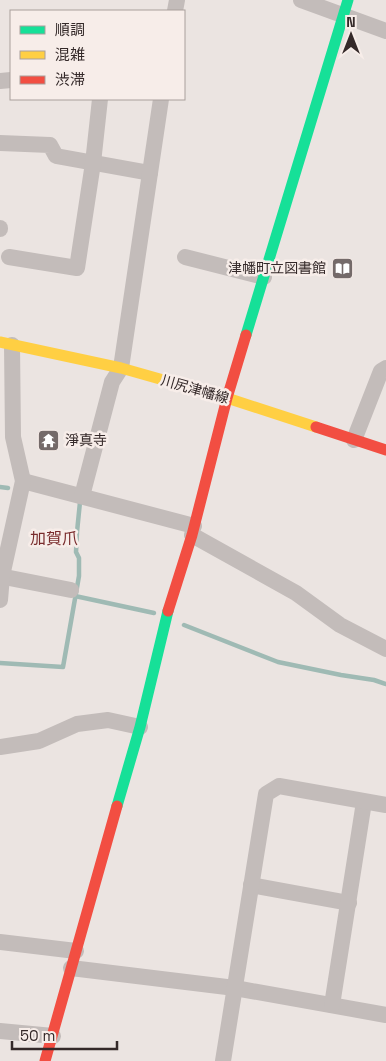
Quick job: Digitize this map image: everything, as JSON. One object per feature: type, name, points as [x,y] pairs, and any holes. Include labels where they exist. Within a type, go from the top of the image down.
[{"type":"street","points":[[301,0],[345,7],[386,31]]},
{"type":"street","points":[[45,1061],[140,727],[167,615],[193,530],[227,398],[345,7]]},
{"type":"street","points":[[9,257],[77,268],[93,163],[100,100]]},
{"type":"street","points":[[82,496],[112,382],[121,368],[161,100]]},
{"type":"street","points":[[0,143],[50,145],[56,156],[150,173]]},
{"type":"street","points":[[185,257],[264,277]]},
{"type":"street","points":[[0,600],[1,576],[23,481],[13,437],[6,343]]},
{"type":"street","name":"川尻津幡線","points":[[6,343],[121,368],[227,398],[386,450]]},
{"type":"street","points":[[354,440],[381,371],[386,368]]},
{"type":"street","points":[[23,481],[82,496],[193,530],[296,594],[340,625],[386,649]]},
{"type":"street","points":[[1,576],[71,590]]},
{"type":"street","points":[[0,747],[39,741],[77,724],[108,720],[140,727]]},
{"type":"street","points":[[223,1061],[266,794],[279,786],[386,805]]},
{"type":"street","points":[[332,1005],[364,802]]},
{"type":"street","points":[[252,885],[348,902]]},
{"type":"street","points":[[0,942],[76,950]]},
{"type":"street","points":[[71,968],[235,988],[386,1014]]},
{"type":"street","points":[[0,1031],[53,1036]]},
{"type":"waterway","points":[[0,487],[8,488]]},
{"type":"waterway","points":[[0,663],[63,667],[79,576],[79,558],[76,552],[80,502],[78,501]]},
{"type":"waterway","points":[[75,596],[154,613]]},
{"type":"waterway","points":[[184,625],[278,662],[374,680],[386,684]]},
{"type":"traffic: fast","points":[[246,335],[348,0]]},
{"type":"traffic: fast","points":[[117,806],[140,727],[168,611]]},
{"type":"traffic: slow","points":[[0,342],[121,368],[227,398],[316,427]]},
{"type":"traffic: jam","points":[[168,611],[192,535],[227,398],[246,335]]},
{"type":"traffic: jam","points":[[316,427],[386,450]]},
{"type":"traffic: jam","points":[[45,1061],[117,806]]},
{"type":"place","name":"津幡町立図書館","points":[[342,268]]},
{"type":"place","name":"淨真寺","points":[[49,440]]},
{"type":"district","name":"加賀爪","points":[[54,538]]}]
